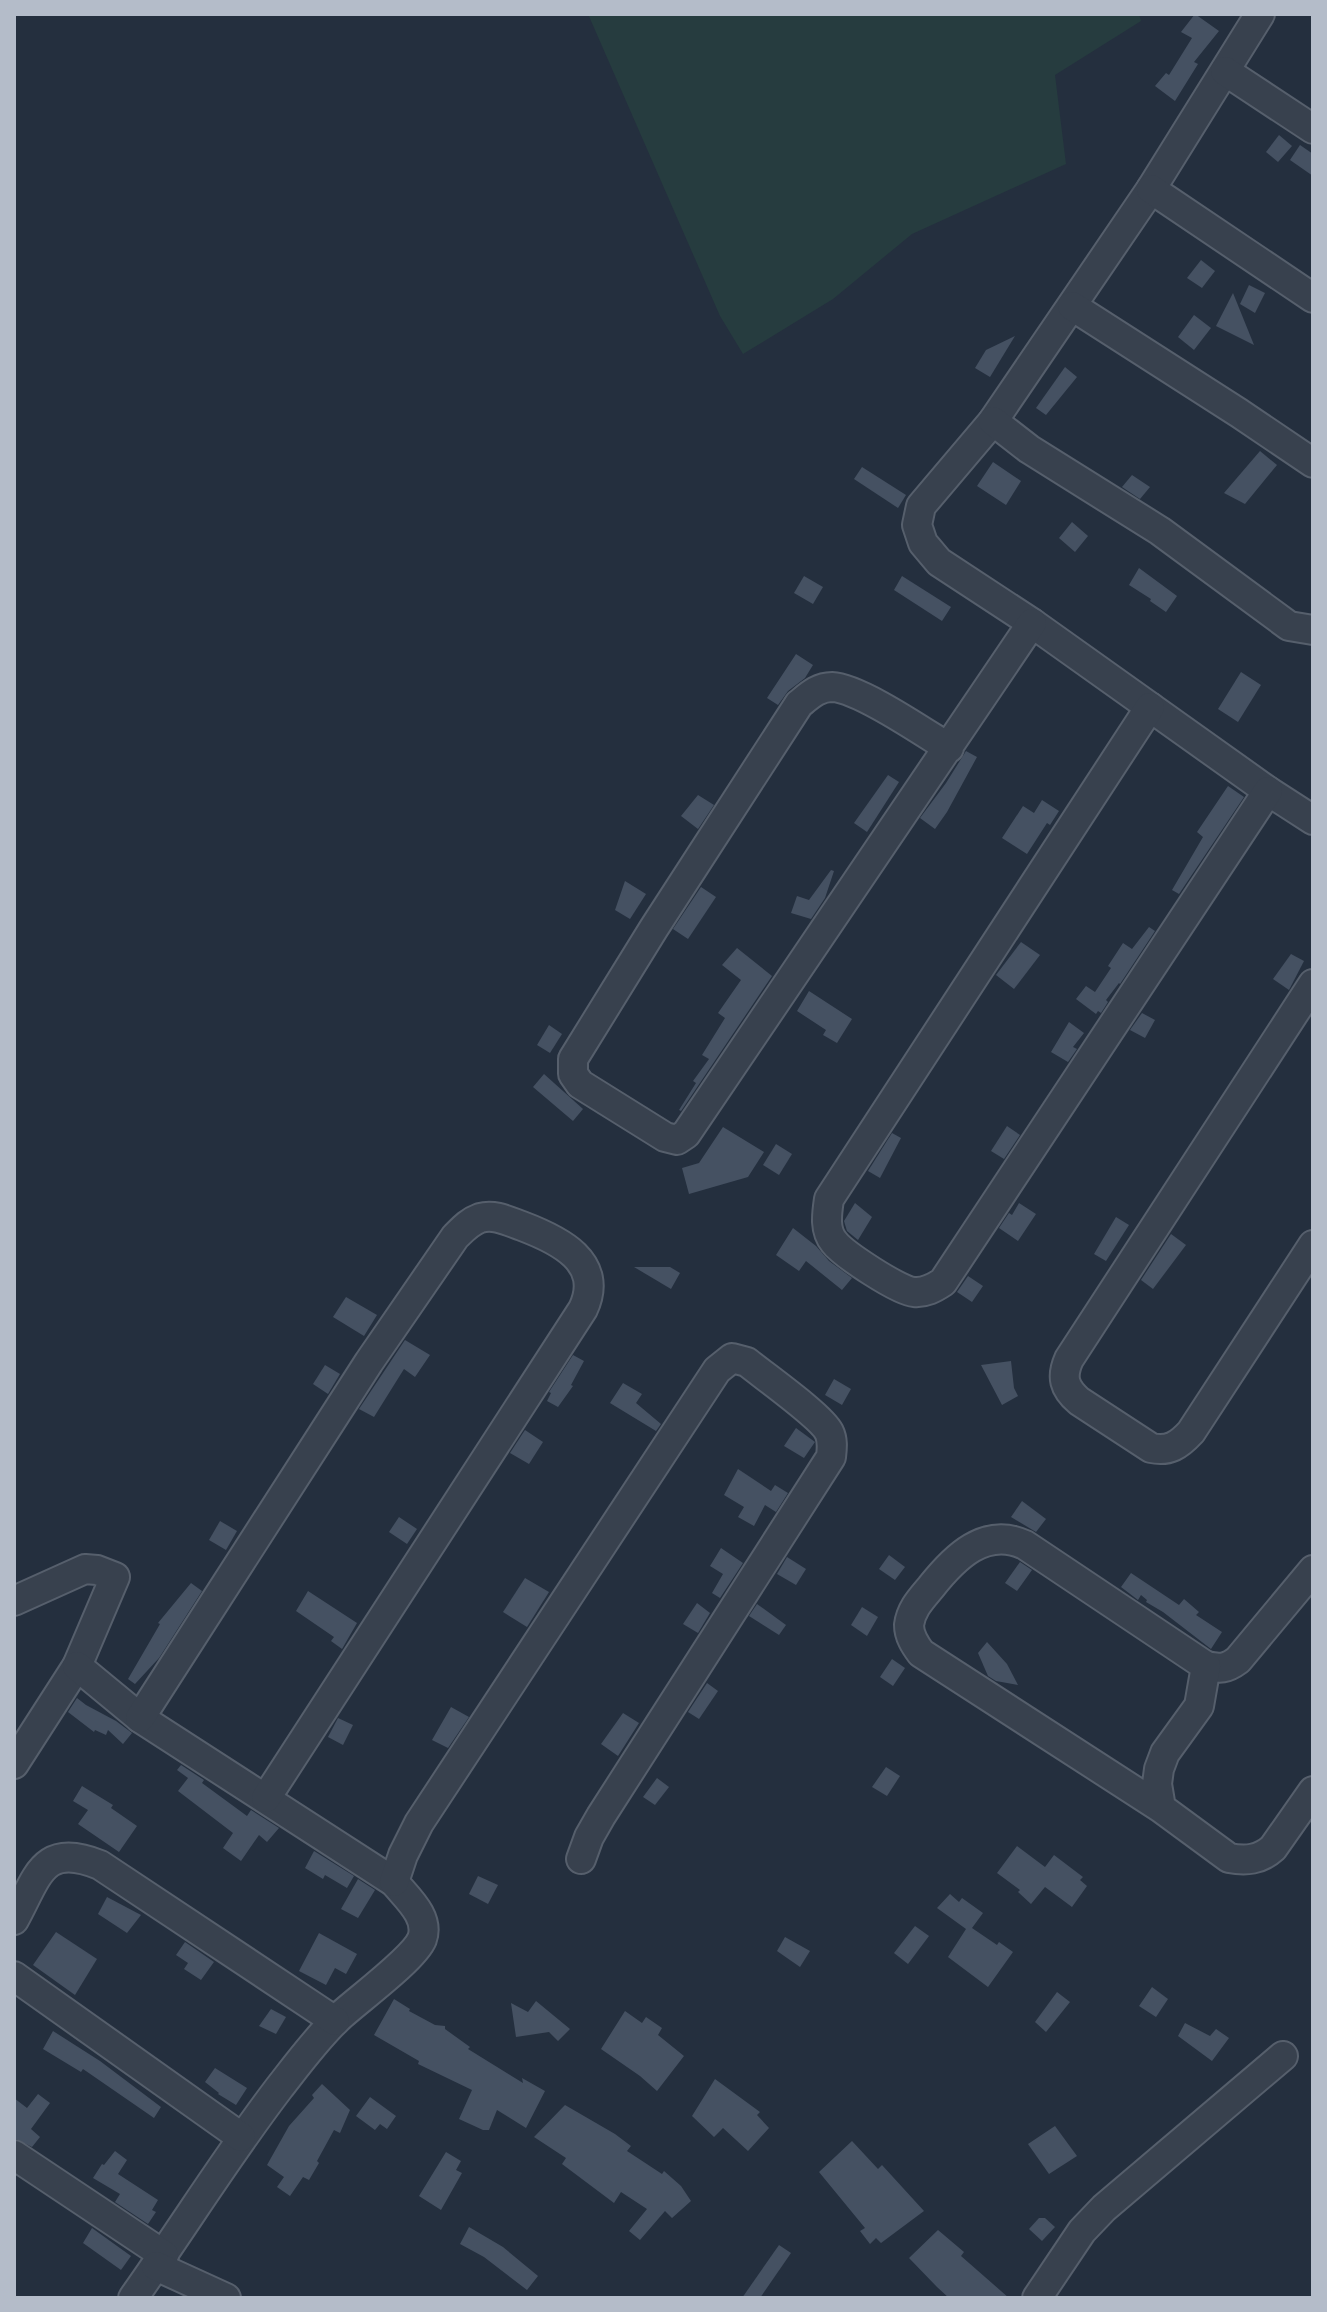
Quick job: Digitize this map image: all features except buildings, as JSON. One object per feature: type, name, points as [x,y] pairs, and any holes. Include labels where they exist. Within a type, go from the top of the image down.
[{"type":"street","points":[[1260,14],[1151,189],[993,421],[921,506],[917,525],[923,543],[939,562],[1032,623],[1313,820]]},
{"type":"street","points":[[1225,71],[1313,129]]},
{"type":"street","points":[[1151,189],[1313,298]]},
{"type":"street","points":[[1072,306],[1313,463]]},
{"type":"street","points":[[993,421],[1029,449],[1160,531],[1289,626],[1313,630]]},
{"type":"street","points":[[949,748],[846,689],[829,687],[815,691],[799,704],[573,1059],[573,1074],[580,1084],[665,1137],[672,1140],[683,1137],[949,748],[1032,623]]},
{"type":"street","points":[[1150,707],[829,1199],[826,1215],[834,1242],[866,1267],[902,1290],[933,1289],[943,1282],[1268,791]]},
{"type":"street","points":[[1313,984],[1069,1359],[1064,1371],[1064,1383],[1070,1394],[1151,1448],[1161,1450],[1173,1447],[1191,1432],[1313,1245]]},
{"type":"street","points":[[140,1718],[369,1362],[462,1230],[482,1217],[498,1217],[565,1246],[583,1264],[587,1273],[590,1286],[583,1309],[266,1798]]},
{"type":"street","points":[[394,1882],[419,1823],[708,1383],[724,1363],[732,1358],[739,1359],[747,1362],[828,1429],[832,1442],[831,1457],[601,1816],[581,1859]]},
{"type":"street","points":[[1313,1570],[1238,1660],[1220,1669],[1206,1666],[1010,1538],[996,1539],[963,1552],[912,1610],[909,1628],[913,1642],[921,1653],[1161,1808],[1229,1858],[1256,1859],[1266,1855],[1313,1791]]},
{"type":"street","points":[[14,1601],[85,1569],[115,1577],[77,1666],[14,1764]]},
{"type":"street","points":[[77,1666],[140,1718],[394,1882],[420,1913],[424,1925],[423,1937],[411,1954],[335,2021],[289,2075],[241,2137],[133,2298]]},
{"type":"street","points":[[1161,1808],[1157,1784],[1159,1769],[1165,1753],[1199,1706],[1206,1666]]},
{"type":"street","points":[[14,1920],[43,1867],[53,1859],[67,1856],[82,1858],[100,1865],[335,2021]]},
{"type":"street","points":[[14,1976],[241,2137]]},
{"type":"street","points":[[1037,2298],[1082,2231],[1104,2208],[1283,2056]]},
{"type":"street","points":[[14,2155],[160,2260],[226,2298]]},
{"type":"green space","points":[[588,14],[1139,14],[1141,21],[1055,75],[1066,164],[912,234],[833,299],[743,354],[720,316]]}]
